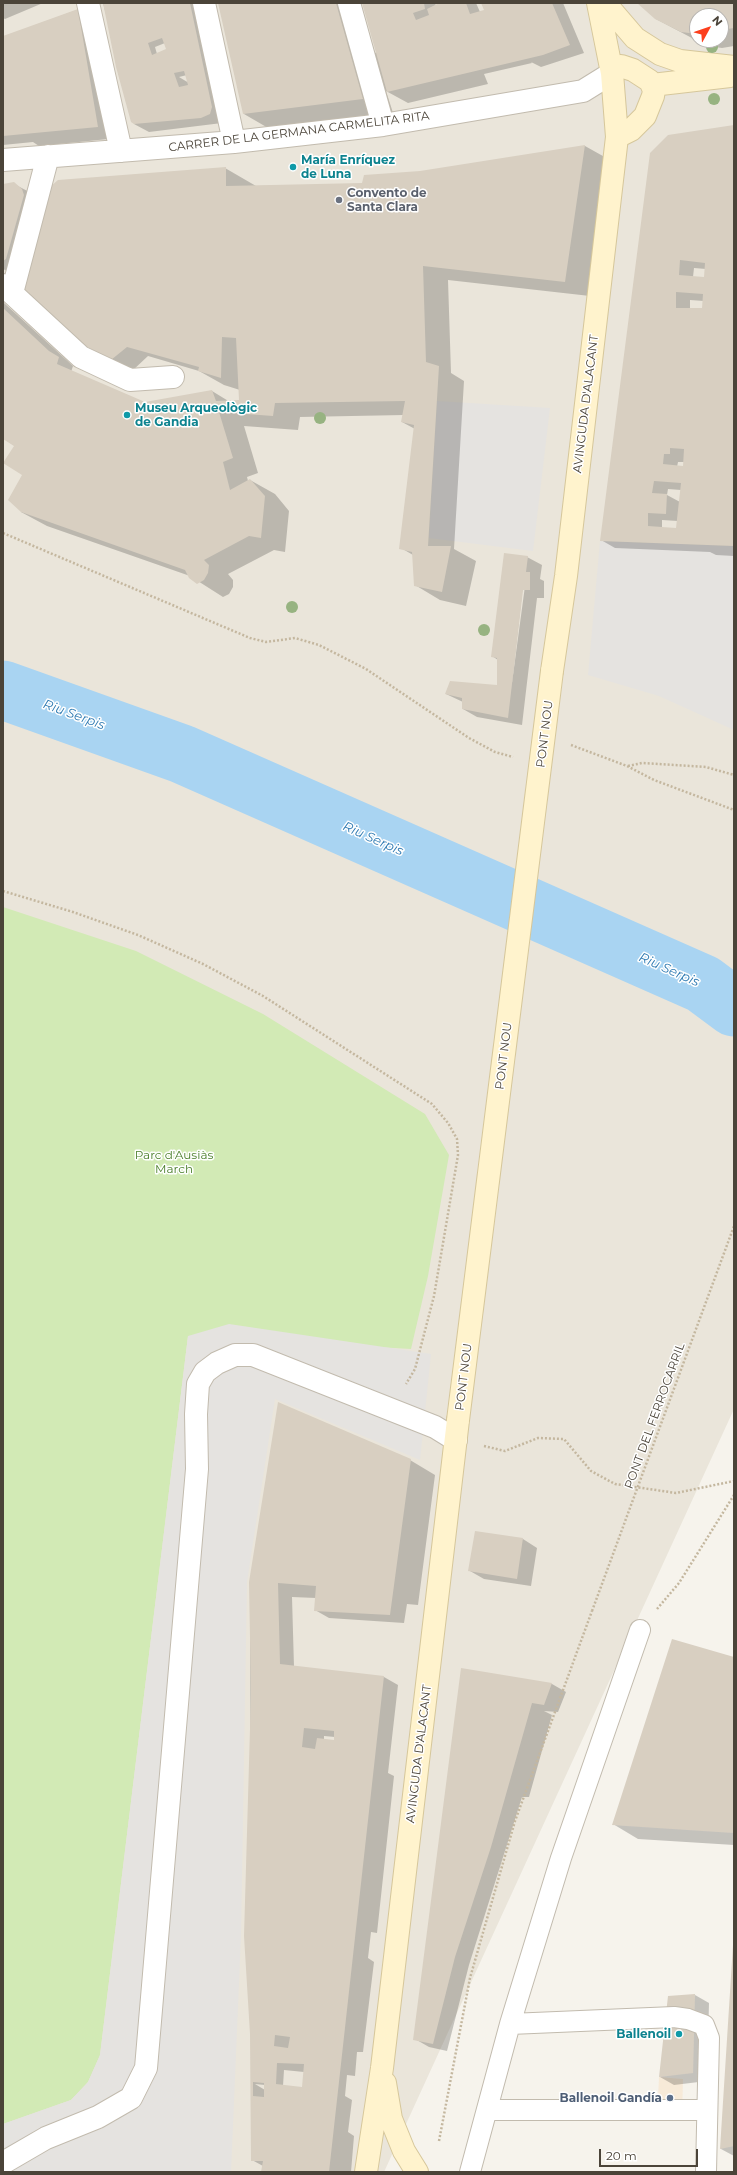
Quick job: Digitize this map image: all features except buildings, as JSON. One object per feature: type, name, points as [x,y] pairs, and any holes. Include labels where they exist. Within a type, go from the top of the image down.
[{"type":"street","points":[[88,3],[120,151]]},
{"type":"street","points":[[204,3],[234,142]]},
{"type":"street","points":[[349,3],[383,125]]},
{"type":"street","name":"AVINGUDA D'ALACANT","points":[[552,671],[566,576],[617,137],[612,73],[598,3]]},
{"type":"street","points":[[605,3],[635,38],[660,54],[680,61],[734,68]]},
{"type":"street","points":[[612,73],[621,66],[641,73],[650,80],[654,96],[645,116],[631,130],[617,137]]},
{"type":"street","name":"CARRER DE LA GERMANA CARMELITA RITA","points":[[3,160],[234,142],[383,125],[583,91],[612,73]]},
{"type":"street","points":[[652,86],[734,75]]},
{"type":"street","points":[[48,156],[7,289],[41,322],[81,357],[130,380],[173,377]]},
{"type":"street","name":"PONT NOU","points":[[457,1430],[552,671]]},
{"type":"street","points":[[3,2163],[46,2138],[98,2117],[131,2098],[146,2068],[197,1469],[196,1414],[198,1384],[205,1372],[217,1363],[235,1355],[253,1355],[435,1427],[457,1430]]},
{"type":"street","name":"AVINGUDA D'ALACANT","points":[[366,2172],[382,2068],[457,1430]]},
{"type":"street","name":"AVINGUDA D'ALACANT","points":[[382,2068],[391,2119],[404,2151],[417,2172]]},
{"type":"lane","points":[[470,2172],[510,2024],[561,1858],[640,1630]]},
{"type":"lane","points":[[510,2024],[674,2017],[704,2025],[709,2038],[706,2172]]},
{"type":"lane","points":[[486,2110],[707,2110]]},
{"type":"path","points":[[3,532],[250,638],[266,642],[295,638],[319,645],[366,669],[469,738],[494,752],[519,759]]},
{"type":"path","points":[[568,745],[576,746],[627,766],[654,780],[734,810]]},
{"type":"path","points":[[627,766],[642,763],[706,767],[734,775]]},
{"type":"path","points":[[3,891],[73,912],[138,935],[203,964],[263,996],[432,1104],[448,1123],[457,1139],[458,1155],[434,1296],[415,1369],[391,1409]]},
{"type":"path","name":"PONT DEL FERROCARRIL","points":[[439,2142],[470,1978],[512,1829],[734,1226]]},
{"type":"path","points":[[457,1430],[505,1451],[538,1438],[564,1439],[591,1471],[615,1484],[676,1493],[734,1481]]},
{"type":"path","points":[[640,1630],[679,1584],[734,1495]]},
{"type":"shaded area","points":[[3,3],[734,3],[734,1409],[384,2172],[3,2172]]},
{"type":"shaded area","points":[[437,401],[550,408],[533,551],[429,538]]},
{"type":"shaded area","points":[[600,541],[734,546],[734,730],[659,696],[588,675]]},
{"type":"shaded area","points":[[229,1324],[431,1354],[420,1460],[275,1399],[247,1582],[241,1936],[231,2172],[3,2172],[3,2124],[71,2100],[88,2082],[100,2055],[188,1336]]},
{"type":"shaded area","name":"Ballenoil Gandía","points":[[659,2077],[683,2079],[682,2117],[657,2119]]},
{"type":"green space","name":"Parc d'Ausiàs March","points":[[3,907],[136,951],[263,1014],[425,1114],[449,1155],[428,1276],[411,1349],[188,1336],[100,2055],[88,2082],[71,2100],[3,2124]]},
{"type":"waterway","name":"Riu Serpis","points":[[3,690],[182,754],[703,984],[734,1007]]},
{"type":"place","name":"María Enríquez de Luna","points":[[293,167]]},
{"type":"place","name":"Convento de Santa Clara","points":[[339,200]]},
{"type":"place","name":"Museu Arqueològic de Gandia","points":[[127,415]]},
{"type":"place","name":"Ballenoil","points":[[679,2034]]},
{"type":"place","name":"Ballenoil Gandía","points":[[670,2098]]}]
